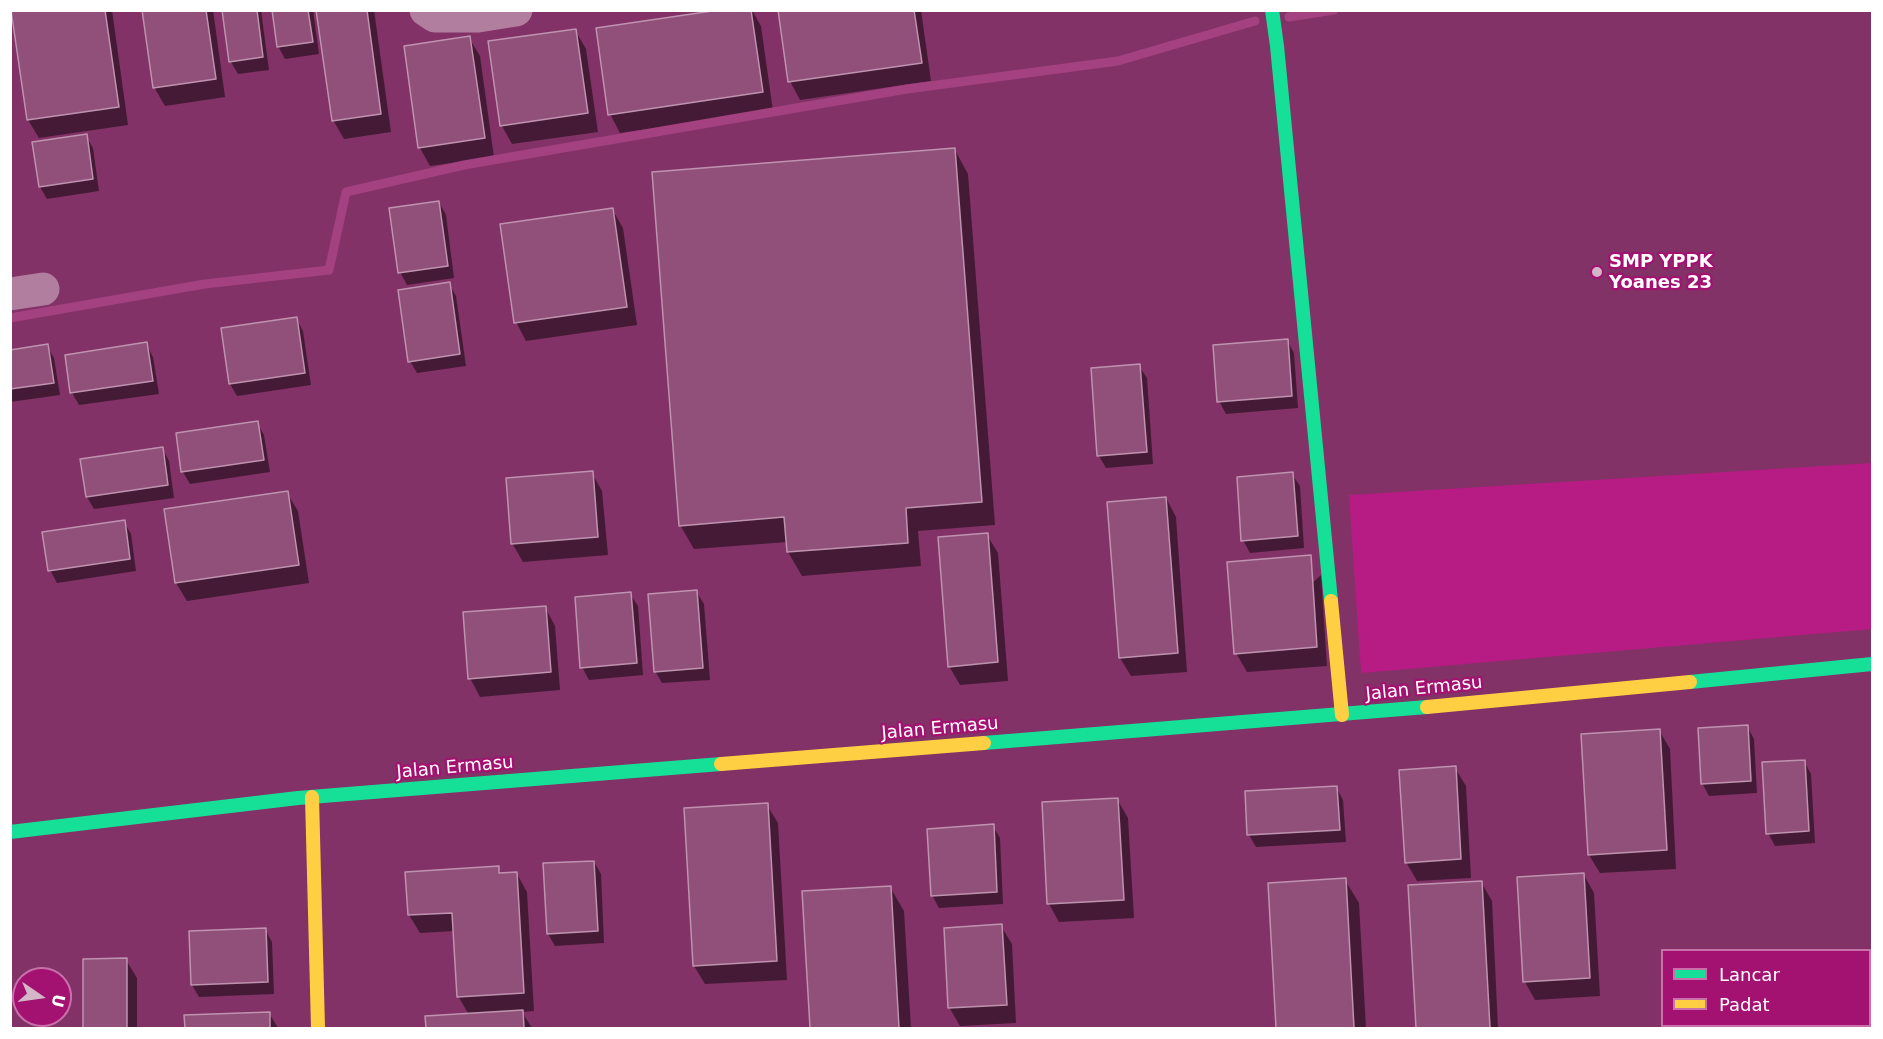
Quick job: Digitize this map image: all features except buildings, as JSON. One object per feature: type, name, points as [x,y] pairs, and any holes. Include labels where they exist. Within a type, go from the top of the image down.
[{"type":"street","points":[[426,10],[435,16],[478,16],[516,10]]},
{"type":"street","points":[[1272,10],[1342,715]]},
{"type":"street","points":[[10,294],[43,289]]},
{"type":"street","name":"Jalan Ermasu","points":[[10,832],[312,798],[1342,715],[1872,664]]},
{"type":"street","points":[[312,798],[318,1029]]},
{"type":"shaded area","points":[[1872,463],[1872,629],[1361,673],[1349,495]]},
{"type":"waterway","points":[[1289,17],[1334,10]]},
{"type":"waterway","points":[[10,318],[205,284],[329,270],[346,192],[464,165],[907,89],[1118,61],[1255,21]]},
{"type":"traffic: fast","points":[[1272,10],[1331,601]]},
{"type":"traffic: fast","points":[[1690,682],[1872,664]]},
{"type":"traffic: fast","points":[[984,743],[1427,707]]},
{"type":"traffic: fast","points":[[10,832],[298,798],[721,764]]},
{"type":"traffic: slow","points":[[1331,601],[1342,715]]},
{"type":"traffic: slow","points":[[1427,707],[1690,682]]},
{"type":"traffic: slow","points":[[721,764],[984,743]]},
{"type":"traffic: slow","points":[[312,797],[318,1028]]},
{"type":"place","name":"SMP YPPK Yoanes 23","points":[[1597,272]]}]
